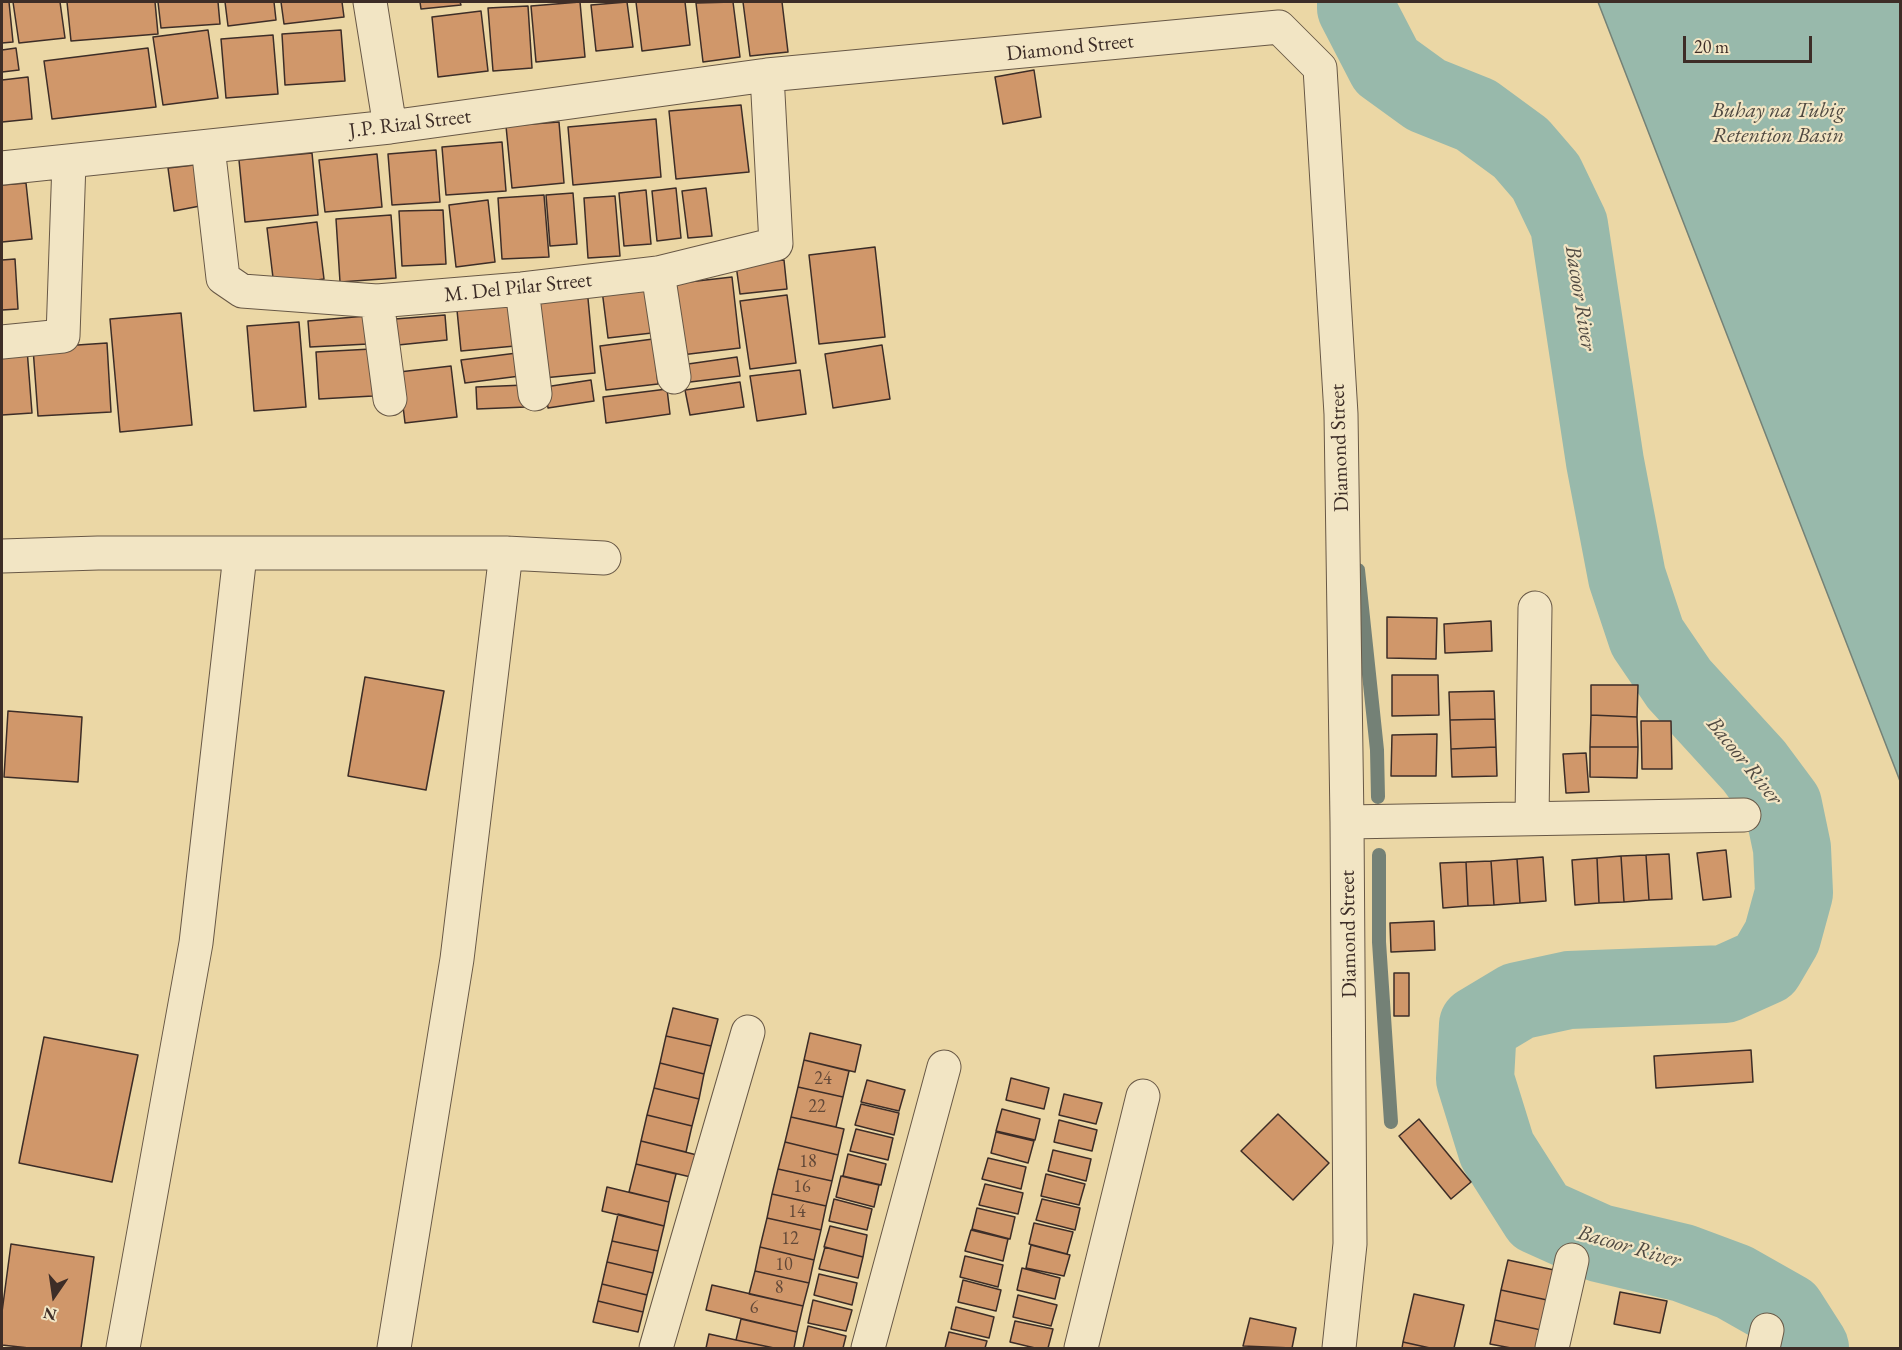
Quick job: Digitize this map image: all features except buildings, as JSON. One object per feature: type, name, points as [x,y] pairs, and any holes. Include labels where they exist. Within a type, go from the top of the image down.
[{"type":"street","points":[[370,2],[390,127]]},
{"type":"street","name":"Diamond Street","points":[[817,72],[1279,27],[1320,68],[1341,414],[1350,1244],[1339,1348]]},
{"type":"street","name":"J.P. Rizal Street","points":[[2,168],[390,127],[767,75],[817,72]]},
{"type":"street","name":"M. Del Pilar Street","points":[[208,147],[223,278],[242,291],[377,301],[522,290],[658,273],[776,244],[767,75]]},
{"type":"street","points":[[2,342],[63,336],[69,162]]},
{"type":"street","points":[[658,273],[674,377]]},
{"type":"street","points":[[522,290],[535,394]]},
{"type":"street","points":[[377,301],[390,399]]},
{"type":"street","points":[[2,556],[98,553],[506,554],[604,558]]},
{"type":"street","points":[[393,1348],[457,959],[506,554]]},
{"type":"street","points":[[123,1348],[195,944],[240,555]]},
{"type":"street","points":[[1532,818],[1535,608]]},
{"type":"street","points":[[1347,822],[1744,815]]},
{"type":"street","points":[[656,1348],[748,1032]]},
{"type":"street","points":[[868,1348],[944,1066]]},
{"type":"street","points":[[1081,1348],[1143,1096]]},
{"type":"street","points":[[1552,1348],[1572,1260]]},
{"type":"water","name":"Buhay na Tubig Retention Basin","points":[[1598,2],[1900,2],[1900,781]]},
{"type":"waterway","name":"Bacoor River","points":[[1356,2],[1356,8],[1386,66],[1426,95],[1476,115],[1521,148],[1546,177],[1569,225],[1605,462],[1627,577],[1647,637],[1679,684],[1754,766],[1783,805],[1792,848],[1794,893],[1782,937],[1765,966],[1725,984],[1569,990],[1518,1001],[1478,1025],[1475,1079],[1497,1150],[1539,1216],[1599,1243],[1683,1263],[1734,1282],[1787,1312],[1810,1348]]},
{"type":"waterway","points":[[1358,570],[1377,750],[1378,797]]},
{"type":"waterway","points":[[1379,855],[1379,942],[1391,1122]]}]
